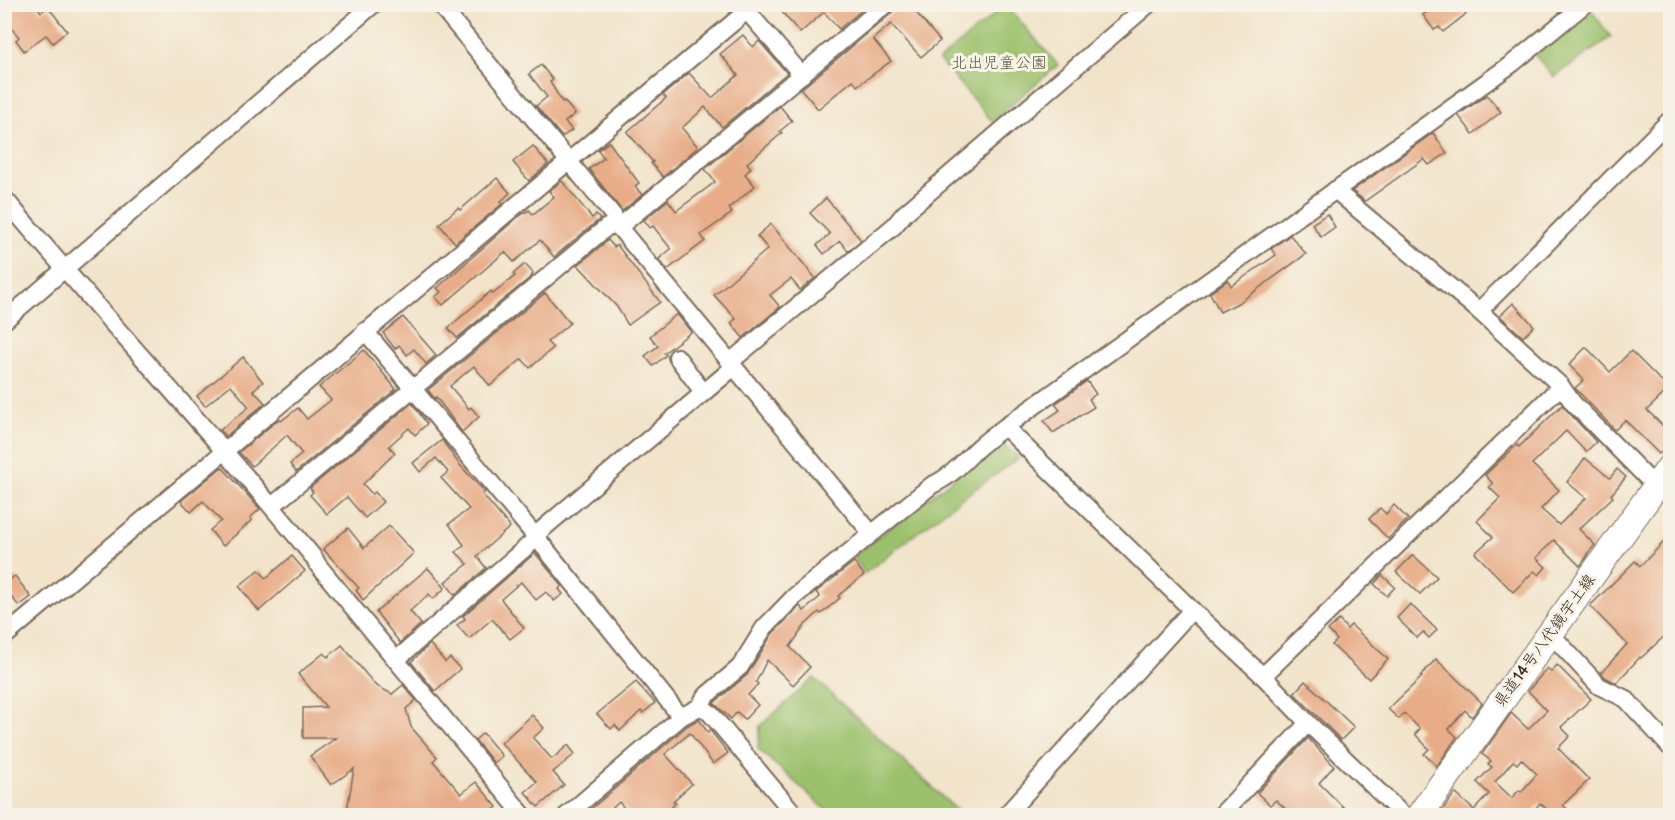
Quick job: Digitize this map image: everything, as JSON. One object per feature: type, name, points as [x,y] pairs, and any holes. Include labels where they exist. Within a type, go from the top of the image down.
[{"type":"main road","name":"県道14号八代鏡宇土線","points":[[1419,816],[1663,477]]},
{"type":"street","points":[[4,321],[374,4]]},
{"type":"street","points":[[439,4],[613,215],[617,225],[871,533]]},
{"type":"street","points":[[272,506],[411,388],[607,228],[624,224],[886,4]]},
{"type":"street","points":[[396,660],[470,598],[732,365],[894,226],[922,198],[1149,4]]},
{"type":"street","points":[[566,816],[681,717],[701,706],[707,695],[740,667],[764,628],[779,611],[871,533],[932,485],[940,482],[1005,427],[1513,63],[1585,4]]},
{"type":"street","points":[[4,637],[751,8],[802,75]]},
{"type":"street","points":[[1479,311],[1671,120]]},
{"type":"street","points":[[1335,190],[1479,311],[1561,386],[1573,403],[1663,477]]},
{"type":"street","points":[[4,198],[64,271],[272,506],[524,816]]},
{"type":"street","points":[[366,331],[681,717]]},
{"type":"street","points":[[677,357],[703,392]]},
{"type":"street","points":[[1263,676],[1561,386]]},
{"type":"street","points":[[1005,427],[1192,610],[1263,676],[1404,816]]},
{"type":"street","points":[[1005,816],[1192,610]]},
{"type":"street","points":[[1551,634],[1599,686],[1626,699],[1671,747]]},
{"type":"street","points":[[701,706],[710,713],[795,816]]},
{"type":"street","points":[[1221,816],[1308,723]]},
{"type":"green space","name":"北出児童公園","points":[[1006,5],[1058,65],[992,121],[939,60]]},
{"type":"green space","points":[[1590,9],[1611,37],[1554,77],[1533,53]]},
{"type":"green space","points":[[1000,442],[1019,458],[958,501],[865,573],[853,557]]},
{"type":"green space","points":[[814,678],[962,815],[832,815],[758,749],[760,726]]},
{"type":"building","points":[[15,4],[35,4],[41,12],[48,7],[67,31],[53,43],[46,35],[24,51],[16,40],[19,37],[4,20],[4,13]]},
{"type":"building","points":[[791,4],[869,4],[839,29],[824,12],[800,33],[782,12]]},
{"type":"building","points":[[896,4],[909,4],[940,41],[921,57],[891,24],[873,39],[891,61],[857,86],[853,80],[818,109],[801,89],[893,12]]},
{"type":"building","points":[[1422,4],[1459,4],[1466,14],[1443,32],[1439,27],[1434,30],[1423,15],[1428,11]]},
{"type":"building","points":[[743,35],[753,47],[759,41],[787,73],[722,127],[705,107],[682,128],[698,147],[663,177],[627,132],[666,98],[663,95],[689,73],[712,98],[738,75],[720,54]]},
{"type":"building","points":[[541,65],[553,80],[550,82],[562,102],[564,101],[575,114],[565,122],[572,130],[562,137],[536,106],[547,97],[529,74]]},
{"type":"building","points":[[1487,95],[1501,112],[1473,134],[1458,115]]},
{"type":"building","points":[[780,106],[792,121],[780,131],[782,133],[747,163],[751,168],[745,174],[755,186],[729,208],[732,213],[701,235],[705,241],[667,270],[659,259],[671,249],[653,226],[650,228],[644,220],[668,200],[676,211],[715,182],[705,169]]},
{"type":"building","points":[[1433,133],[1447,153],[1429,165],[1424,159],[1365,201],[1352,191]]},
{"type":"building","points":[[609,142],[639,183],[635,186],[642,195],[622,211],[589,169],[604,158],[598,150]]},
{"type":"building","points":[[533,146],[548,164],[529,181],[513,162]]},
{"type":"building","points":[[497,178],[510,193],[500,202],[502,204],[455,243],[439,224],[458,208],[460,210]]},
{"type":"building","points":[[562,181],[592,218],[596,215],[600,219],[554,257],[540,240],[514,262],[505,252],[443,305],[435,297],[441,292],[437,288],[518,217],[529,210],[533,214],[554,197],[549,191]]},
{"type":"building","points":[[826,198],[861,240],[848,251],[840,241],[824,254],[817,245],[830,234],[810,213]]},
{"type":"building","points":[[1327,214],[1335,227],[1321,237],[1312,224]]},
{"type":"building","points":[[771,224],[815,278],[800,290],[791,279],[770,295],[780,307],[743,338],[731,323],[736,319],[714,295],[768,249],[757,236]]},
{"type":"building","points":[[1290,235],[1306,254],[1240,302],[1220,312],[1210,293],[1228,280],[1231,286],[1276,255],[1271,249]]},
{"type":"building","points":[[608,240],[614,247],[617,245],[660,302],[628,325],[617,307],[578,265]]},
{"type":"building","points":[[525,264],[533,273],[531,277],[457,338],[448,328],[491,291],[493,294],[515,276],[513,274]]},
{"type":"building","points":[[545,293],[570,323],[547,342],[553,348],[530,368],[522,359],[490,386],[474,366],[450,386],[469,409],[471,407],[479,417],[462,432],[436,397],[435,399],[428,390]]},
{"type":"building","points":[[1513,303],[1534,326],[1523,337],[1500,316]]},
{"type":"building","points":[[677,314],[691,332],[664,353],[666,355],[653,366],[645,356],[658,346],[650,336]]},
{"type":"building","points":[[403,317],[436,355],[426,364],[414,349],[407,355],[399,345],[395,349],[383,333]]},
{"type":"building","points":[[1586,347],[1610,372],[1631,351],[1669,389],[1647,410],[1671,434],[1671,443],[1659,454],[1625,420],[1615,430],[1575,388],[1584,380],[1569,365]]},
{"type":"building","points":[[364,350],[396,389],[296,472],[290,464],[302,454],[287,435],[252,466],[239,452],[279,419],[281,421],[298,408],[307,419],[331,400],[319,387]]},
{"type":"building","points":[[243,357],[263,382],[253,390],[265,403],[226,436],[220,430],[249,407],[231,385],[205,406],[197,396]]},
{"type":"building","points":[[1087,381],[1096,394],[1089,399],[1094,407],[1053,433],[1044,421],[1060,410],[1055,404]]},
{"type":"building","points":[[412,403],[427,424],[415,435],[409,428],[389,446],[395,453],[363,484],[372,494],[375,492],[383,502],[365,518],[347,497],[327,514],[310,495],[313,492],[310,488]]},
{"type":"building","points":[[1562,405],[1596,442],[1586,452],[1566,431],[1532,464],[1559,490],[1541,509],[1559,525],[1586,498],[1567,482],[1585,458],[1610,478],[1617,469],[1626,477],[1611,495],[1613,497],[1579,529],[1595,545],[1580,566],[1554,540],[1536,558],[1546,567],[1539,575],[1534,571],[1513,592],[1475,553],[1493,537],[1477,521],[1500,498],[1489,487],[1493,484],[1485,475],[1517,445],[1519,447]]},
{"type":"building","points":[[442,440],[459,464],[485,492],[482,494],[510,527],[477,556],[486,568],[455,595],[445,582],[468,564],[456,552],[464,545],[449,524],[469,509],[441,478],[448,472],[436,458],[420,472],[413,463]]},
{"type":"building","points":[[222,467],[260,509],[250,518],[252,520],[223,546],[210,530],[221,521],[203,501],[191,512],[181,501]]},
{"type":"building","points":[[1394,505],[1408,519],[1388,539],[1369,519],[1380,508],[1386,514]]},
{"type":"building","points":[[389,526],[414,553],[363,600],[356,590],[359,588],[323,549],[348,528],[364,548]]},
{"type":"building","points":[[1671,535],[1671,630],[1640,657],[1616,683],[1601,673],[1627,644],[1590,606],[1635,561],[1640,566]]},
{"type":"building","points":[[535,553],[562,586],[559,589],[563,594],[554,601],[546,592],[536,600],[521,582],[501,599],[524,628],[510,639],[492,619],[469,639],[457,625],[465,619],[463,616]]},
{"type":"building","points":[[1413,555],[1437,577],[1420,594],[1396,572]]},
{"type":"building","points":[[292,556],[305,571],[259,611],[239,586],[259,570],[266,578]]},
{"type":"building","points":[[854,562],[864,575],[838,596],[840,598],[805,625],[790,647],[810,667],[793,685],[767,660],[756,682],[758,684],[748,695],[758,705],[745,719],[737,712],[731,719],[714,703],[747,675],[772,634],[800,606],[804,611],[820,597],[816,592]]},
{"type":"building","points":[[428,568],[445,588],[433,599],[429,594],[410,611],[421,624],[400,643],[376,612]]},
{"type":"building","points":[[1382,575],[1395,587],[1387,596],[1374,584]]},
{"type":"building","points":[[15,576],[31,597],[19,606],[4,588],[4,584]]},
{"type":"building","points":[[1410,604],[1437,630],[1429,638],[1423,632],[1417,638],[1397,618]]},
{"type":"building","points":[[1339,620],[1347,629],[1351,625],[1388,659],[1369,679],[1332,645],[1337,640],[1328,630]]},
{"type":"building","points":[[430,644],[445,662],[450,658],[460,669],[435,691],[411,662]]},
{"type":"building","points":[[342,645],[375,685],[392,694],[403,685],[416,700],[406,709],[411,727],[437,757],[433,761],[461,794],[476,782],[497,807],[487,816],[346,816],[354,769],[331,785],[310,756],[336,738],[303,738],[303,708],[326,707],[298,674],[324,653],[328,657]]},
{"type":"building","points":[[1436,659],[1482,703],[1472,717],[1465,710],[1449,729],[1457,737],[1437,766],[1424,754],[1429,749],[1415,734],[1420,729],[1404,713],[1399,719],[1388,709],[1422,677],[1420,676]]},
{"type":"building","points":[[1557,665],[1591,699],[1561,727],[1570,736],[1558,748],[1589,780],[1563,805],[1574,816],[1554,816],[1540,803],[1529,816],[1438,816],[1455,793],[1474,810],[1489,794],[1477,782],[1492,767],[1488,764],[1491,761],[1482,754],[1511,713],[1528,729],[1547,710],[1528,691],[1547,668],[1551,672]],"holes":[[[1521,759],[1537,774],[1521,792],[1519,790],[1512,798],[1495,782],[1513,761],[1517,764]]]},
{"type":"building","points":[[1305,681],[1354,727],[1341,740],[1294,693]]},
{"type":"building","points":[[636,682],[655,703],[643,713],[641,711],[620,731],[615,725],[611,729],[597,714]]},
{"type":"building","points":[[532,715],[544,728],[533,738],[552,759],[568,745],[575,754],[553,772],[564,785],[538,807],[525,792],[537,782],[501,743]]},
{"type":"building","points":[[699,719],[708,733],[710,730],[728,753],[713,764],[690,733],[665,754],[692,784],[673,801],[676,803],[672,806],[681,816],[631,816],[619,802],[604,816],[583,816],[687,726]]},
{"type":"building","points":[[483,733],[502,756],[494,763],[475,740]]},
{"type":"building","points":[[1308,738],[1334,766],[1319,783],[1352,816],[1293,816],[1276,800],[1270,805],[1257,793]]}]
